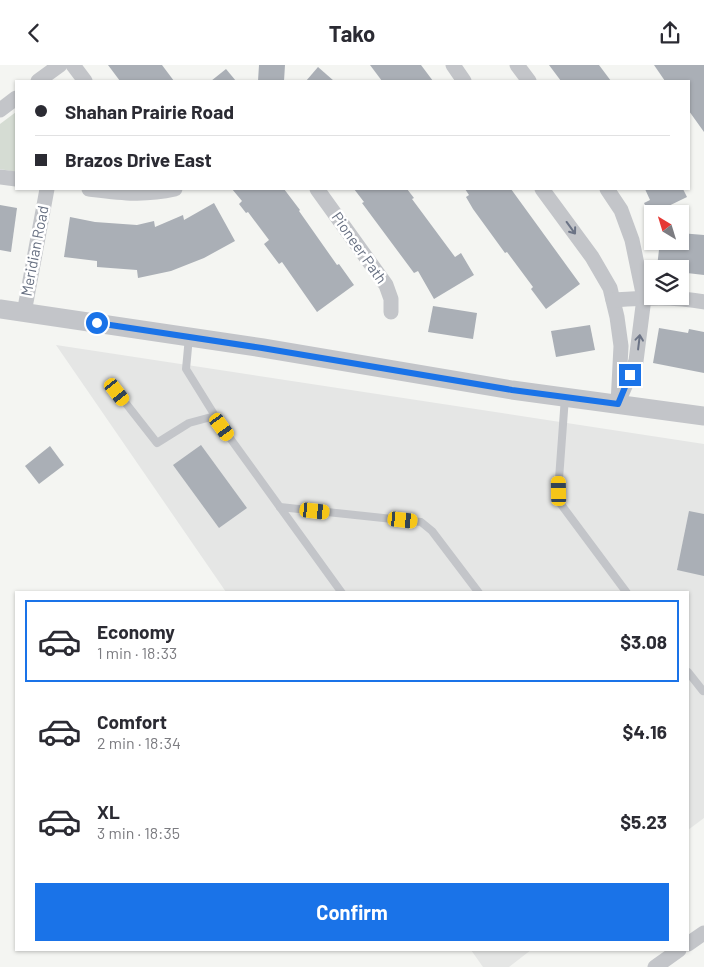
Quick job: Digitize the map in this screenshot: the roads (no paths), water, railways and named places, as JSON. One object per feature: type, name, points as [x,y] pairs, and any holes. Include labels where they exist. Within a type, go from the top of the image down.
[{"type":"street","points":[[39,80],[60,65]]},
{"type":"street","points":[[73,65],[84,80]]},
{"type":"street","points":[[453,65],[463,80]]},
{"type":"street","points":[[517,65],[528,80]]},
{"type":"street","points":[[0,110],[15,99]]},
{"type":"street","points":[[0,177],[15,179]]},
{"type":"street","name":"Meridian Road","points":[[24,313],[47,190]]},
{"type":"street","points":[[104,190],[133,192],[170,190]]},
{"type":"street","name":"Pioneer Path","points":[[318,190],[386,285],[391,299],[390,312]]},
{"type":"street","points":[[543,190],[592,257],[610,288],[622,346],[618,404]]},
{"type":"street","points":[[608,190],[621,210],[632,240],[644,298],[636,361],[618,404]]},
{"type":"street","points":[[613,300],[644,298]]},
{"type":"street","points":[[689,299],[704,303]]},
{"type":"street","points":[[0,309],[262,348],[512,390],[704,417]]},
{"type":"street","points":[[689,943],[704,933]]},
{"type":"street","points":[[655,967],[678,951]]},
{"type":"lane","points":[[189,337],[186,369],[215,416],[341,591]]},
{"type":"lane","points":[[117,392],[157,443],[189,423],[215,416]]},
{"type":"lane","points":[[566,397],[559,479],[560,503],[626,591]]},
{"type":"lane","points":[[280,507],[421,522],[432,531],[477,591]]},
{"type":"lane","points":[[689,673],[704,691]]}]
